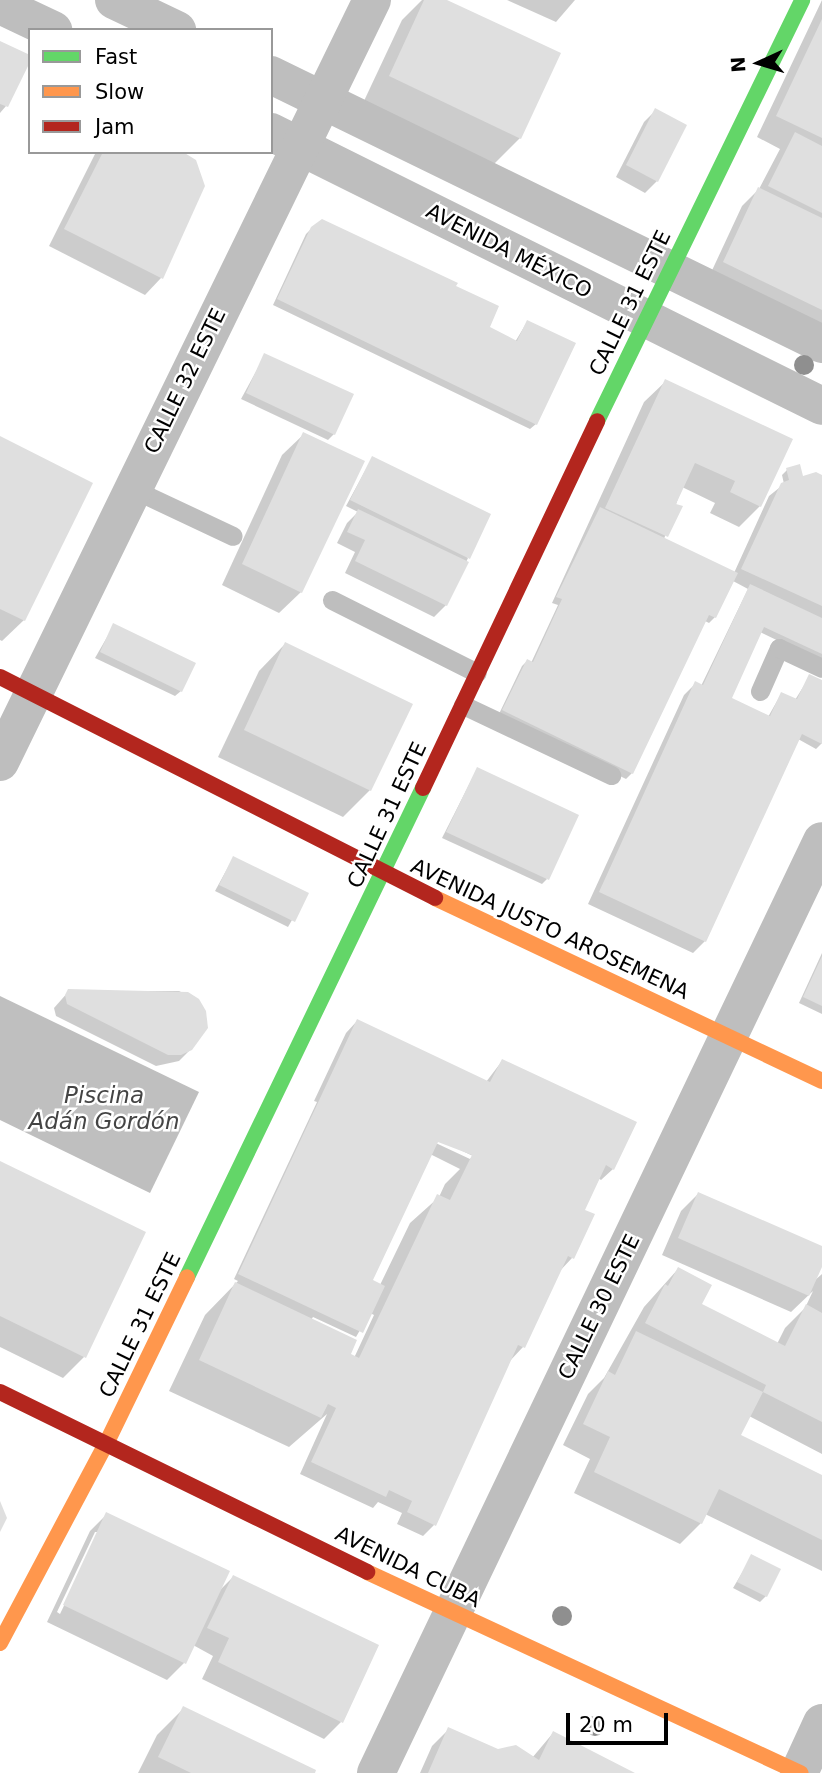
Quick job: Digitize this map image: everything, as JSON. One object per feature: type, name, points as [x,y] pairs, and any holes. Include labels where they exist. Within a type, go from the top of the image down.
[{"type":"street","points":[[114,0],[173,28]]},
{"type":"street","name":"CALLE 32 ESTE","points":[[0,762],[17,685],[133,489],[286,139],[324,100],[372,0]]},
{"type":"street","name":"CALLE 31 ESTE","points":[[0,1643],[107,1442],[383,873],[670,267],[802,0]]},
{"type":"street","points":[[0,5],[49,28]]},
{"type":"street","points":[[273,76],[670,267],[822,344]]},
{"type":"street","name":"AVENIDA MÉXICO","points":[[286,139],[645,321],[822,406]]},
{"type":"street","name":"AVENIDA JUSTO AROSEMENA","points":[[17,685],[383,873],[822,1081]]},
{"type":"street","name":"CALLE 30 ESTE","points":[[376,1773],[822,841]]},
{"type":"street","name":"AVENIDA CUBA","points":[[0,1392],[452,1613],[800,1773]]},
{"type":"street","points":[[800,1773],[822,1723]]},
{"type":"lane","points":[[133,489],[233,536]]},
{"type":"lane","points":[[332,600],[478,673]]},
{"type":"lane","points":[[760,691],[779,648],[822,668]]},
{"type":"lane","points":[[463,705],[611,775]]},
{"type":"water","name":"Piscina Adán Gordón","points":[[0,996],[199,1092],[150,1193],[0,1120]]},
{"type":"building","points":[[424,0],[447,0],[561,53],[521,139],[389,76]]},
{"type":"building","points":[[822,19],[822,138],[776,116]]},
{"type":"building","points":[[0,41],[28,54],[28,66],[8,107],[0,104]]},
{"type":"building","points":[[655,108],[687,125],[658,182],[626,165]]},
{"type":"building","points":[[795,132],[822,146],[822,213],[768,186]]},
{"type":"building","points":[[102,154],[186,154],[196,160],[205,186],[163,279],[64,229]]},
{"type":"building","points":[[758,187],[822,218],[822,310],[723,262]]},
{"type":"building","points":[[322,219],[458,283],[456,286],[499,306],[490,327],[517,341],[527,320],[576,343],[537,425],[277,299],[311,227]]},
{"type":"building","points":[[264,353],[354,394],[335,435],[246,393]]},
{"type":"building","points":[[665,379],[793,439],[761,507],[730,492],[735,481],[695,463],[676,504],[683,506],[668,537],[605,508]]},
{"type":"building","points":[[303,432],[365,461],[302,593],[242,564]]},
{"type":"building","points":[[0,436],[93,483],[25,621],[0,609]]},
{"type":"building","points":[[372,456],[491,514],[470,559],[350,500]]},
{"type":"building","points":[[800,464],[803,476],[816,472],[822,475],[822,606],[741,569],[781,483],[789,480],[786,468]]},
{"type":"building","points":[[600,507],[738,573],[716,618],[709,615],[633,774],[502,710],[527,659],[533,662],[562,599],[556,597]]},
{"type":"building","points":[[358,509],[469,562],[447,606],[355,561],[365,540],[347,532]]},
{"type":"building","points":[[750,584],[822,618],[822,654],[764,627],[732,698],[770,716],[781,692],[797,699],[809,674],[822,680],[822,744],[802,734],[706,942],[599,892],[695,681],[703,685]]},
{"type":"building","points":[[113,623],[196,663],[182,692],[100,652]]},
{"type":"building","points":[[285,642],[413,704],[371,791],[244,730]]},
{"type":"building","points":[[477,767],[579,815],[549,880],[446,832]]},
{"type":"building","points":[[233,856],[309,893],[295,922],[219,885]]},
{"type":"building","points":[[822,956],[822,1006],[803,997]]},
{"type":"building","points":[[68,989],[188,992],[199,999],[206,1011],[208,1028],[192,1050],[181,1055],[168,1055],[67,1004],[65,995]]},
{"type":"building","points":[[357,1019],[490,1082],[502,1059],[637,1122],[614,1170],[606,1165],[585,1210],[595,1214],[574,1259],[568,1256],[525,1348],[518,1345],[436,1526],[407,1512],[412,1501],[389,1490],[386,1497],[311,1462],[336,1408],[328,1404],[321,1418],[199,1360],[235,1282],[357,1340],[351,1354],[359,1358],[437,1194],[450,1200],[472,1155],[438,1142],[373,1280],[385,1286],[363,1333],[238,1274]]},
{"type":"building","points":[[0,1161],[146,1232],[86,1358],[0,1316]]},
{"type":"building","points":[[698,1192],[822,1246],[822,1267],[809,1296],[678,1238]]},
{"type":"building","points":[[678,1267],[712,1285],[702,1304],[785,1346],[806,1304],[822,1313],[822,1422],[763,1392],[766,1385],[645,1323],[665,1284],[668,1286]]},
{"type":"building","points":[[636,1331],[763,1392],[741,1435],[822,1475],[822,1540],[719,1489],[702,1524],[594,1472],[610,1437],[583,1424],[608,1371],[615,1375]]},
{"type":"building","points":[[0,1501],[7,1518],[0,1532]]},
{"type":"building","points":[[106,1512],[230,1571],[186,1664],[63,1605]]},
{"type":"building","points":[[751,1554],[781,1569],[767,1597],[737,1582]]},
{"type":"building","points":[[233,1575],[379,1645],[343,1723],[218,1662],[229,1638],[207,1628]]},
{"type":"building","points":[[183,1706],[316,1770],[315,1773],[191,1773],[158,1757]]},
{"type":"building","points":[[448,1727],[498,1749],[516,1745],[539,1760],[553,1731],[635,1773],[428,1773]]},
{"type":"traffic: fast","points":[[597,421],[802,0]]},
{"type":"traffic: fast","points":[[187,1277],[423,788]]},
{"type":"traffic: slow","points":[[435,898],[822,1081]]},
{"type":"traffic: slow","points":[[0,1643],[107,1442],[187,1277]]},
{"type":"traffic: slow","points":[[367,1572],[801,1773]]},
{"type":"traffic: jam","points":[[423,788],[597,421]]},
{"type":"traffic: jam","points":[[0,677],[435,898]]},
{"type":"traffic: jam","points":[[0,1392],[367,1572]]}]
